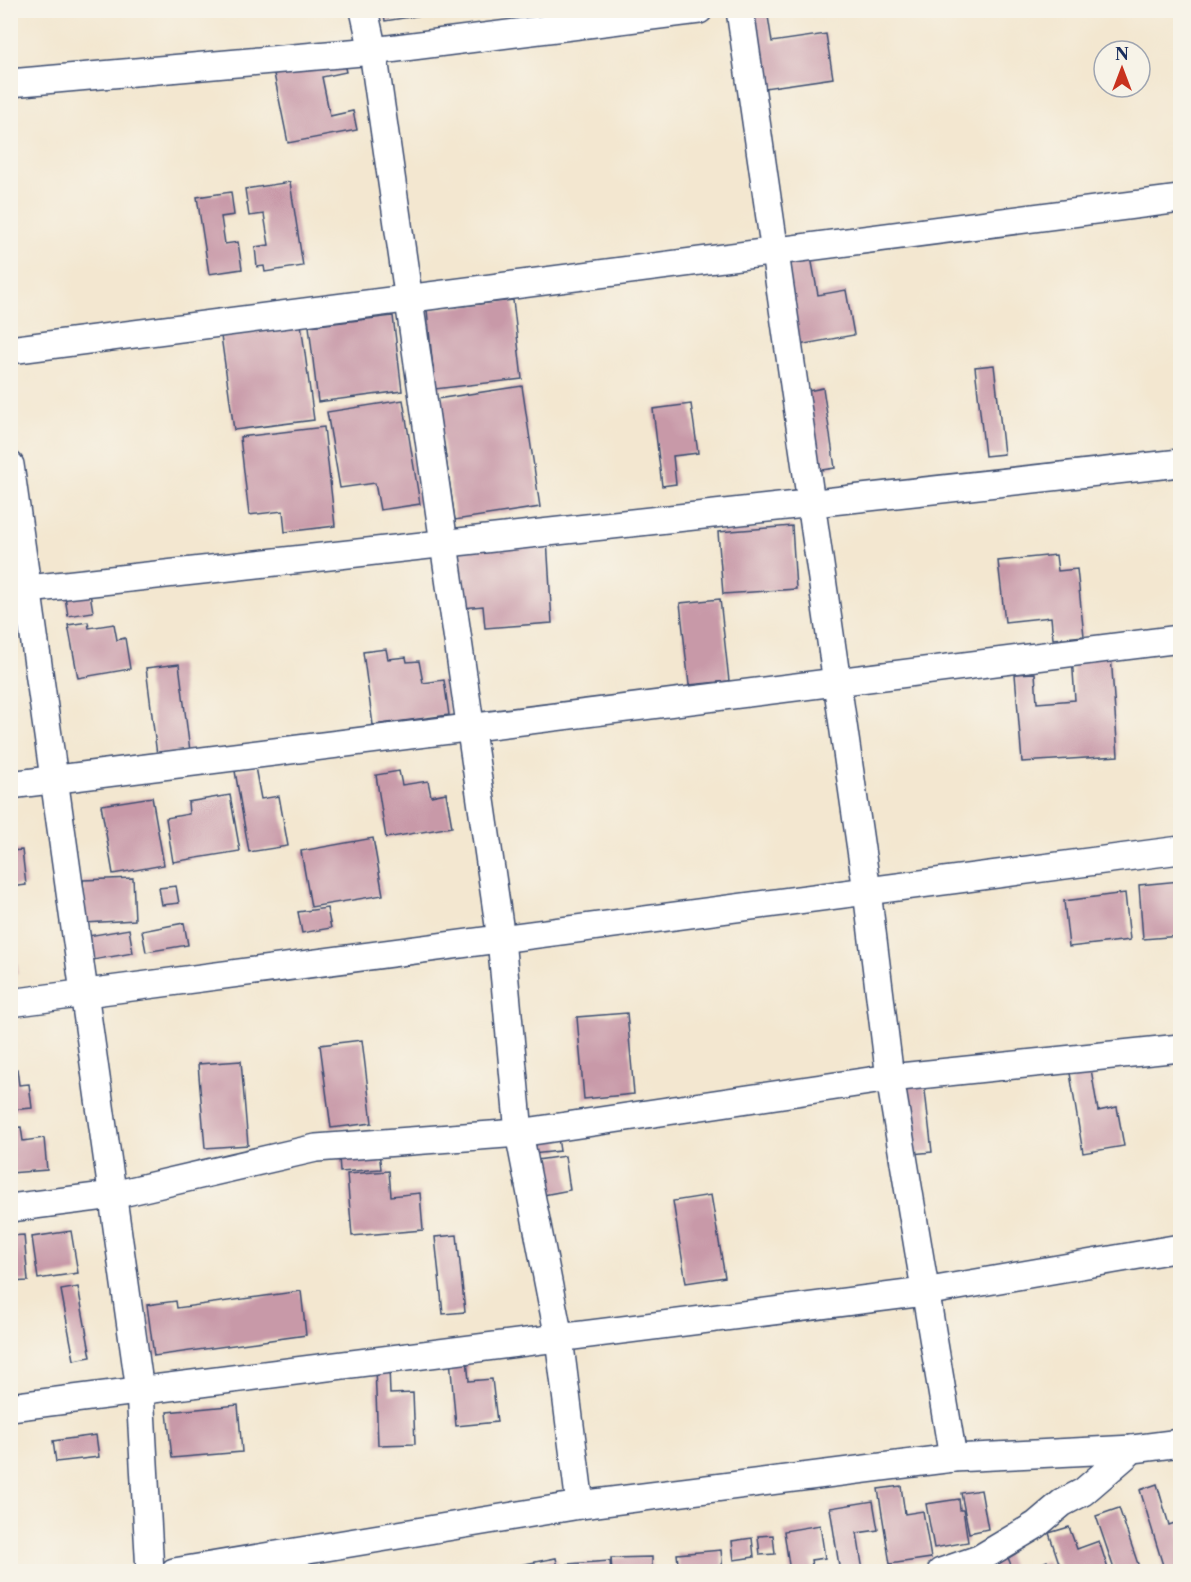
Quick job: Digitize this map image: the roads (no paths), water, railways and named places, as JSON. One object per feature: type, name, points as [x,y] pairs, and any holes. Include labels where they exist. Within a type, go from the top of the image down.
[{"type":"street","points":[[364,10],[373,51],[501,939],[519,1133],[559,1338],[580,1505]]},
{"type":"street","points":[[10,83],[373,51],[699,10]]},
{"type":"street","points":[[740,10],[867,891],[890,1078],[953,1458]]},
{"type":"street","points":[[10,350],[1180,198]]},
{"type":"street","points":[[19,590],[1180,463]]},
{"type":"street","points":[[10,465],[19,590],[55,779],[140,1391],[150,1572]]},
{"type":"street","points":[[10,785],[1180,639]]},
{"type":"street","points":[[10,1003],[1180,850]]},
{"type":"street","points":[[10,1208],[113,1195],[316,1148],[519,1133],[890,1078],[1180,1048]]},
{"type":"street","points":[[10,1407],[924,1292],[1180,1248]]},
{"type":"street","points":[[174,1572],[580,1505],[953,1458],[1133,1449],[1180,1443]]},
{"type":"street","points":[[941,1572],[979,1559],[1036,1525],[1062,1503],[1083,1492],[1133,1449]]}]
